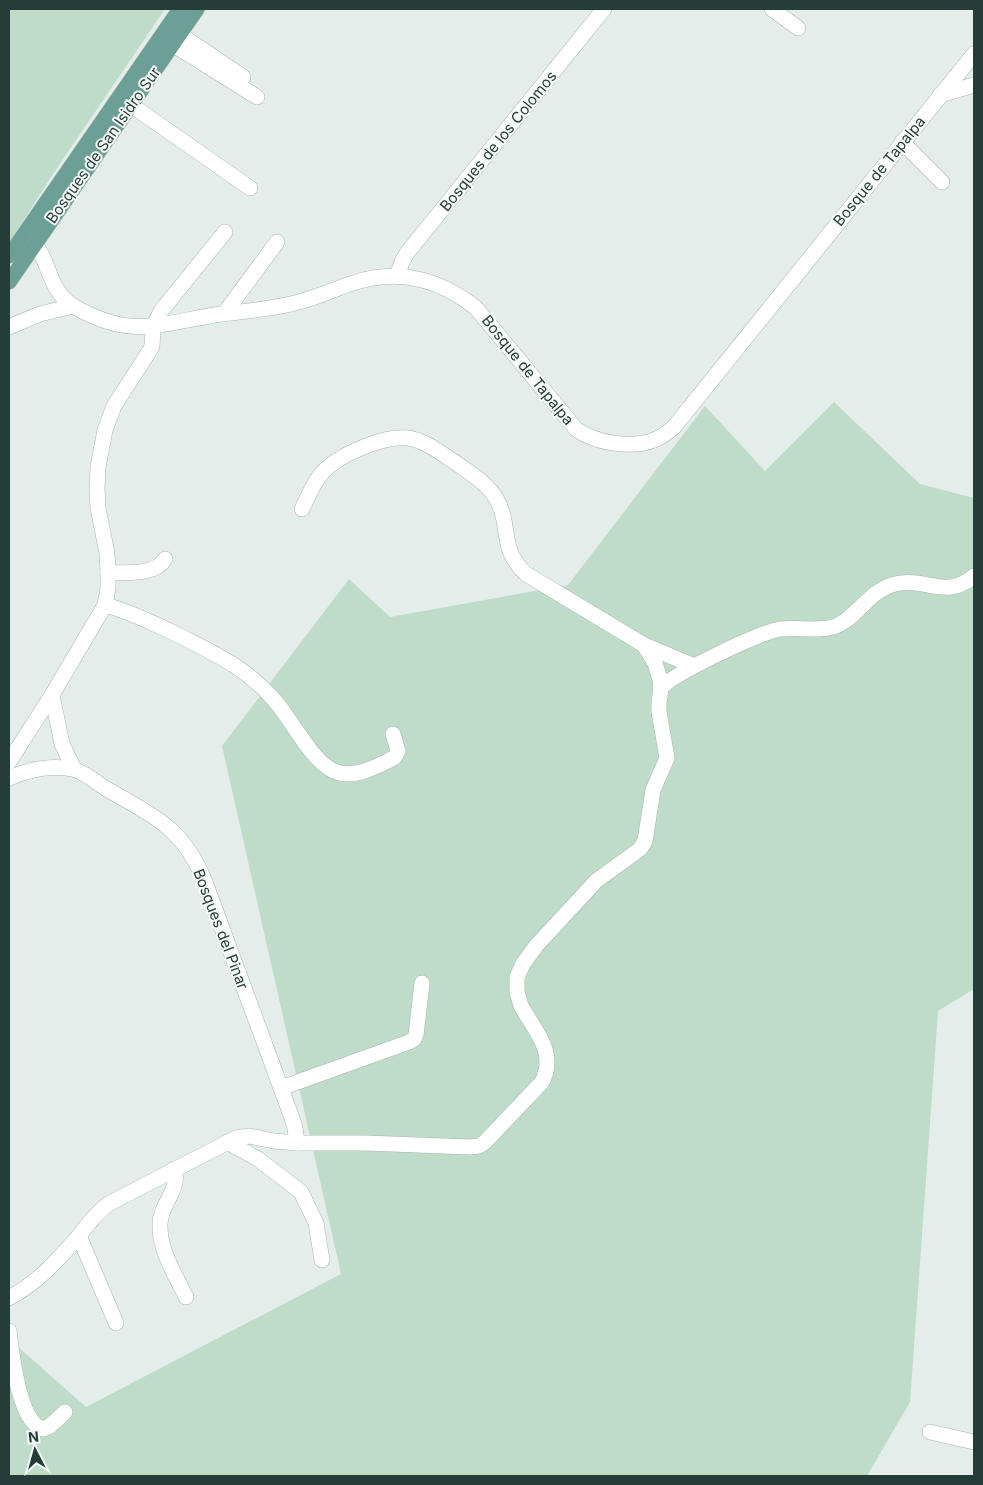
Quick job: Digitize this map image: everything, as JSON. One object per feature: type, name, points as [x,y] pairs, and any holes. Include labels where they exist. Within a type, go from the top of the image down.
[{"type":"main road","name":"Bosques de San Isidro Sur","points":[[9,256],[29,239],[131,105],[173,35],[180,9]]},
{"type":"main road","name":"Bosques de San Isidro Sur","points":[[9,282],[29,239],[173,35],[197,9]]},
{"type":"street","name":"Bosques de los Colomos","points":[[398,276],[407,253],[604,9]]},
{"type":"street","points":[[772,9],[798,28]]},
{"type":"street","points":[[173,35],[247,79]]},
{"type":"street","points":[[173,35],[257,97]]},
{"type":"street","name":"Bosque de Tapalpa","points":[[73,306],[105,322],[136,327],[153,327],[224,314],[290,305],[380,276],[414,278],[444,287],[459,294],[476,308],[576,428],[585,436],[610,443],[649,442],[657,439],[674,427],[974,54]]},
{"type":"street","points":[[940,95],[974,85]]},
{"type":"street","points":[[131,105],[250,188]]},
{"type":"street","points":[[902,142],[942,182]]},
{"type":"street","points":[[9,762],[52,695],[105,605],[108,588],[107,553],[98,508],[98,467],[105,430],[114,406],[152,347],[153,327],[161,311],[225,232]]},
{"type":"street","points":[[29,239],[38,248],[61,296],[73,306]]},
{"type":"street","points":[[224,314],[277,242]]},
{"type":"street","points":[[9,327],[40,314],[73,306]]},
{"type":"street","points":[[302,509],[319,477],[334,462],[390,439],[412,439],[423,443],[477,478],[496,498],[501,511],[509,551],[526,574],[644,645],[694,666]]},
{"type":"street","points":[[108,573],[154,569],[162,564],[165,559]]},
{"type":"street","points":[[661,688],[694,666],[768,632],[783,629],[837,626],[874,594],[892,585],[915,582],[951,588],[967,582],[974,576]]},
{"type":"street","points":[[105,605],[137,615],[239,667],[276,702],[322,764],[333,771],[342,774],[360,772],[395,757],[398,751],[393,734]]},
{"type":"street","points":[[9,1298],[26,1289],[44,1275],[96,1214],[110,1202],[242,1136],[296,1143],[365,1143],[476,1147],[485,1142],[542,1082],[547,1070],[546,1050],[541,1038],[521,1006],[517,992],[517,977],[523,964],[536,946],[596,881],[637,852],[643,846],[647,835],[653,790],[667,758],[659,712],[661,688],[658,670],[644,645]]},
{"type":"street","points":[[9,778],[36,769],[74,769],[62,744],[52,695]]},
{"type":"street","name":"Bosques del Pinar","points":[[74,769],[163,822],[192,854],[205,882],[281,1088],[295,1128],[296,1143]]},
{"type":"street","points":[[281,1088],[414,1039],[422,983]]},
{"type":"street","points":[[227,1142],[258,1159],[301,1192],[316,1223],[322,1260]]},
{"type":"street","points":[[174,1169],[176,1183],[163,1208],[160,1230],[164,1250],[186,1297]]},
{"type":"street","points":[[79,1236],[116,1323]]},
{"type":"street","points":[[9,1331],[17,1385],[29,1416],[36,1425],[43,1429],[50,1426],[64,1412]]},
{"type":"street","points":[[930,1432],[974,1442]]},
{"type":"green space","points":[[9,9],[165,9],[53,174],[9,243]]},
{"type":"green space","points":[[834,402],[920,484],[974,498],[974,989],[938,1011],[910,1402],[867,1476],[9,1476],[9,1339],[86,1407],[341,1274],[222,746],[349,579],[390,617],[568,585],[705,406],[765,471]]}]
